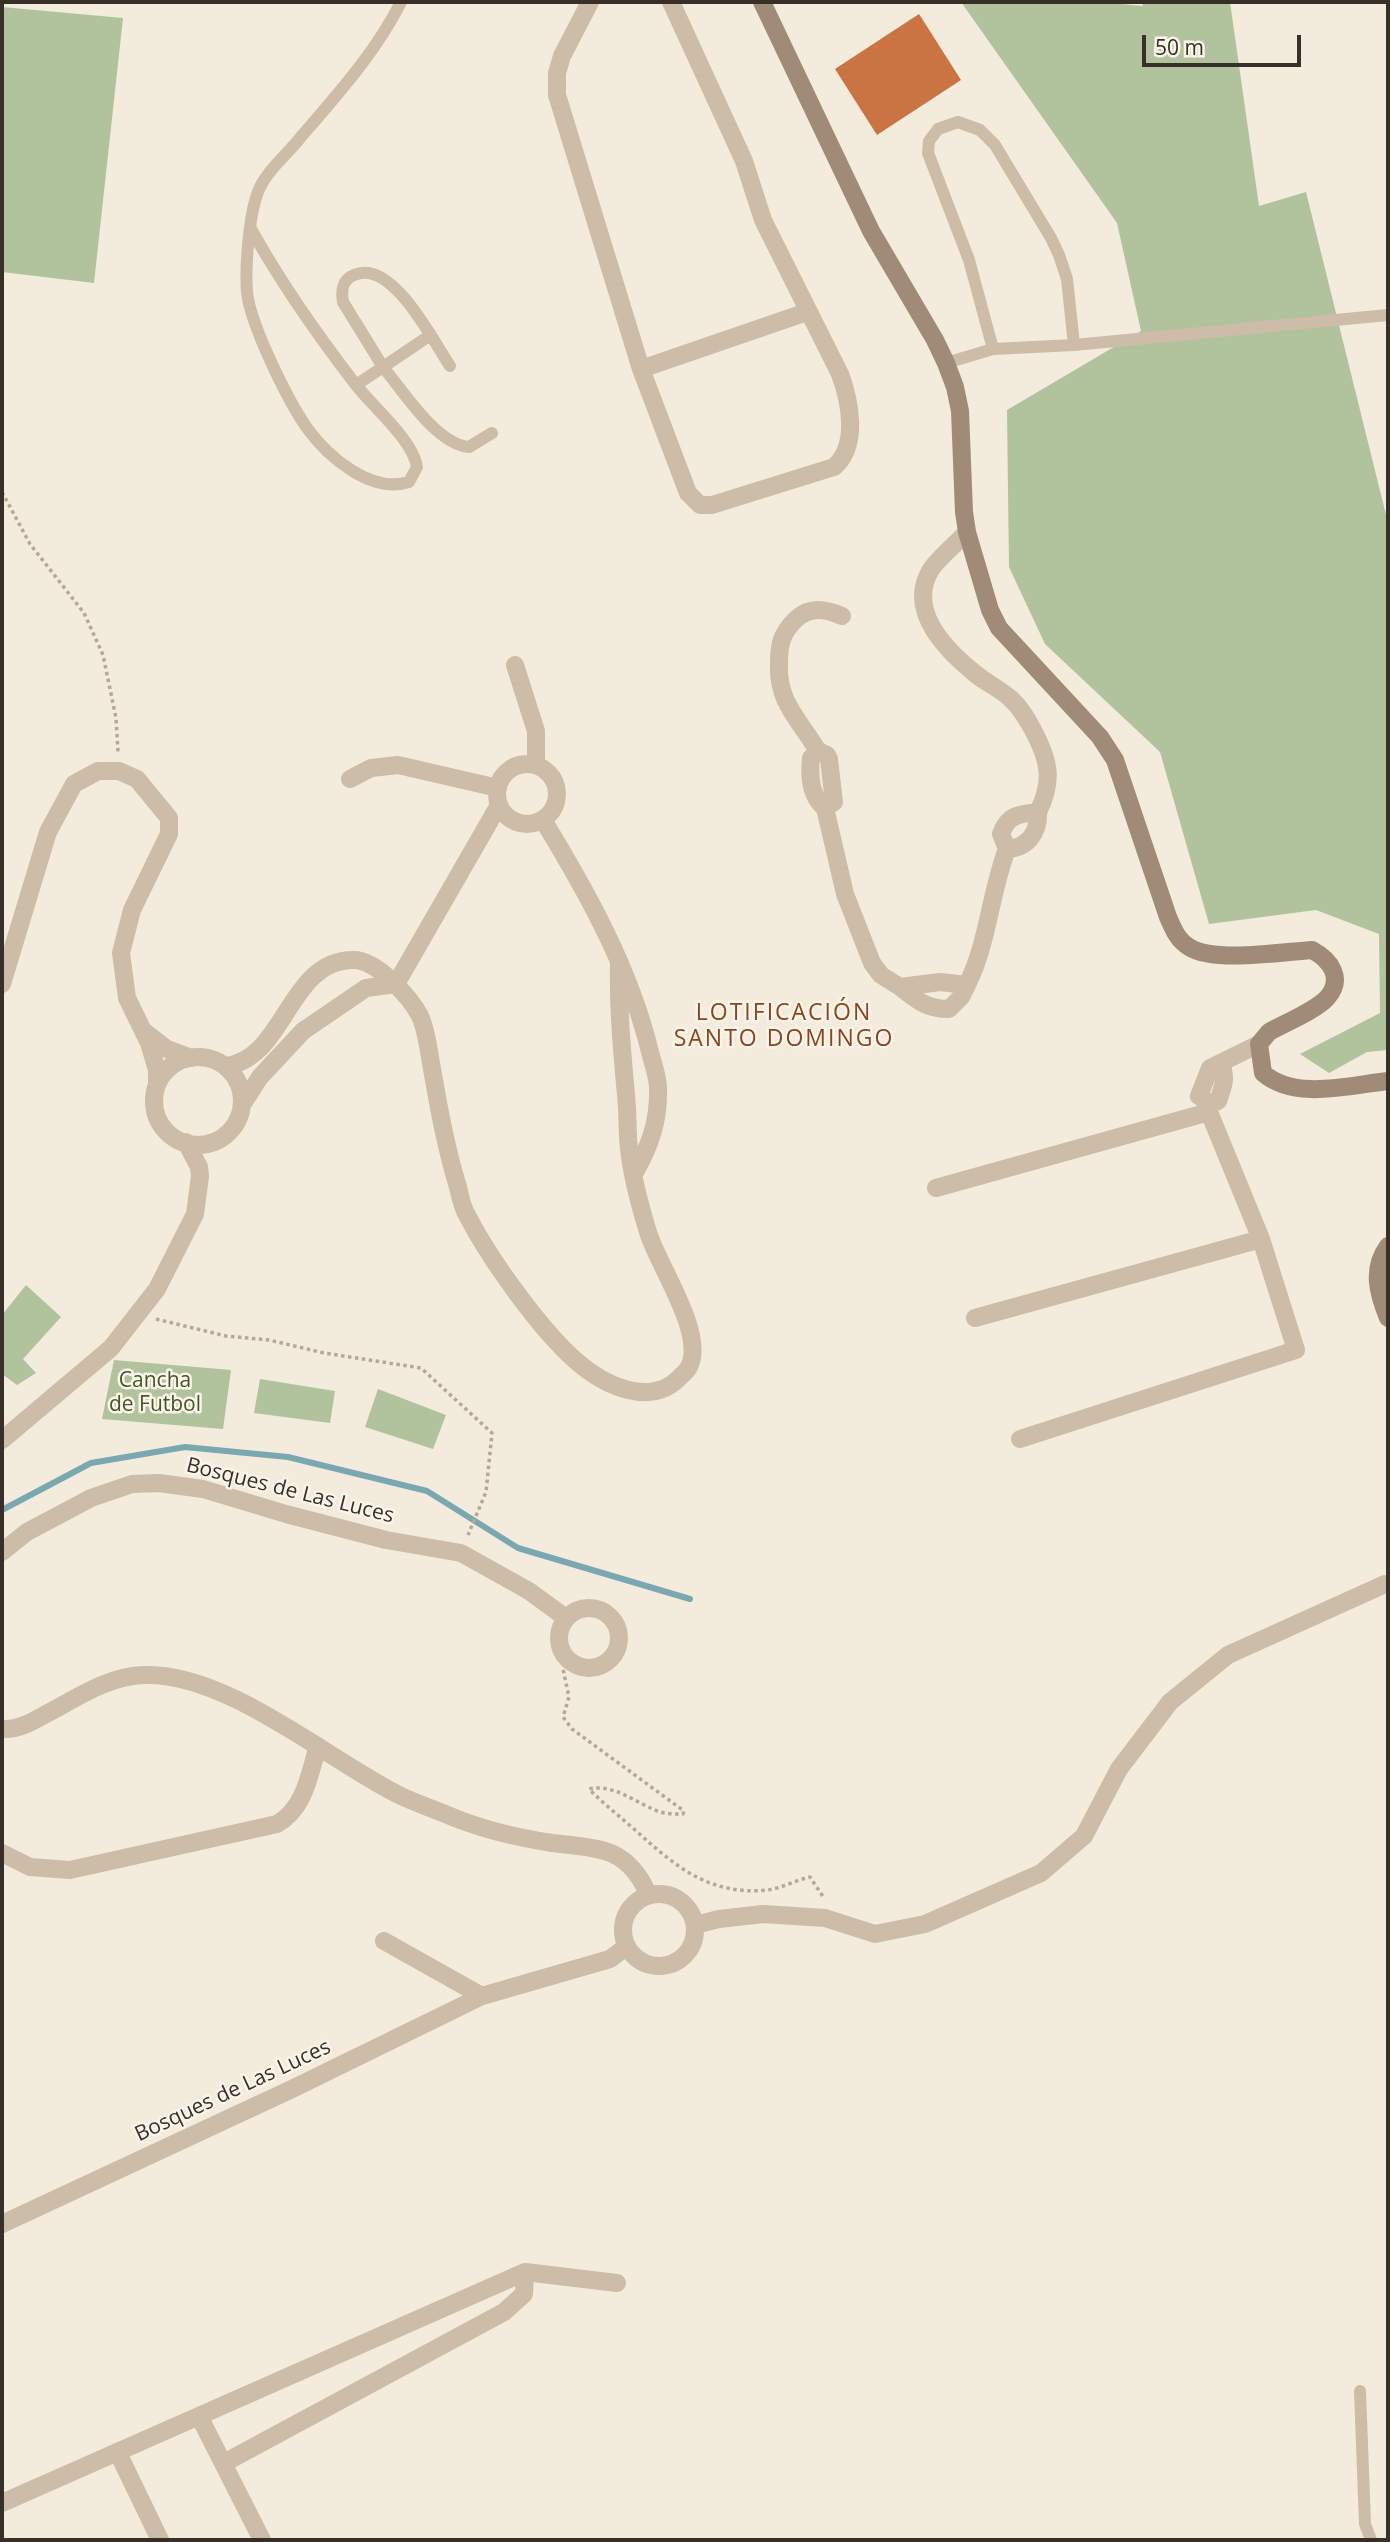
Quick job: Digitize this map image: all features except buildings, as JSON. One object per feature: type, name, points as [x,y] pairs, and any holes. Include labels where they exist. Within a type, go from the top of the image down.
[{"type":"main road","points":[[762,2],[870,231],[946,363],[960,411],[967,532],[990,610],[999,628],[1100,737],[1115,760],[1168,917],[1177,936],[1190,948],[1228,956],[1312,950],[1324,956],[1334,968],[1336,982],[1327,999],[1269,1032],[1259,1044],[1263,1073],[1271,1080],[1286,1086],[1310,1089],[1388,1081]]},
{"type":"main road","points":[[1388,1246],[1382,1254],[1377,1272],[1379,1295],[1388,1318]]},
{"type":"street","points":[[590,2],[562,56],[557,73],[556,95],[641,369],[688,493],[700,505],[712,505],[834,467],[845,456],[849,426],[848,397],[840,374],[763,220],[744,162],[671,2]]},
{"type":"street","points":[[641,369],[807,312]]},
{"type":"street","points":[[967,532],[930,571],[922,599],[923,609],[927,622],[955,655],[972,672],[1013,700],[1025,715],[1043,749],[1049,772],[1047,795],[1038,812],[1037,827],[1021,847],[1007,849]]},
{"type":"street","points":[[842,616],[827,609],[803,613],[783,632],[779,642],[778,677],[783,698],[818,751],[811,758],[815,799],[825,808],[845,894],[872,963],[881,975],[921,1004],[936,1009],[949,1009],[961,998],[979,958],[998,872],[1007,849],[1001,834],[1009,818],[1038,812]]},
{"type":"street","points":[[515,665],[536,731],[536,765]]},
{"type":"street","points":[[350,779],[371,768],[398,765],[498,796]]},
{"type":"street","points":[[396,984],[498,796],[501,778],[516,766],[536,765],[552,776],[556,786],[555,805],[543,820],[526,824],[503,813],[498,796]]},
{"type":"street","points":[[2,984],[48,832],[74,784],[98,771],[119,771],[137,779],[169,818],[169,834],[132,910],[121,954],[127,998],[154,1057],[157,1085],[154,1097],[159,1122],[168,1132],[193,1144],[207,1144],[220,1139],[231,1130],[242,1105],[260,1077],[303,1031],[366,988],[396,984]]},
{"type":"street","points":[[543,820],[580,882],[619,963],[645,1029],[659,1086],[656,1124],[649,1148],[634,1174]]},
{"type":"street","points":[[225,1066],[242,1063],[252,1057],[302,989],[315,975],[333,963],[364,961],[396,984],[421,1017],[446,1149],[466,1214],[506,1276],[545,1327],[576,1361],[615,1387],[647,1393],[671,1387],[690,1366],[692,1340],[687,1317],[648,1233],[629,1150],[618,1006],[619,963]]},
{"type":"street","points":[[900,987],[940,982],[967,985]]},
{"type":"street","points":[[142,1030],[167,1049],[191,1058],[212,1059],[225,1066],[235,1077],[241,1091],[242,1105]]},
{"type":"street","points":[[936,1188],[1209,1108],[1218,1101],[1222,1090],[1226,1074],[1222,1064],[1259,1044]]},
{"type":"street","points":[[157,1085],[172,1065],[191,1058]]},
{"type":"street","points":[[1020,1439],[1296,1350],[1261,1240],[1209,1108]]},
{"type":"street","points":[[200,1176],[220,1139]]},
{"type":"street","points":[[2,1440],[111,1349],[157,1289],[195,1214],[200,1176],[196,1158],[186,1142]]},
{"type":"street","points":[[975,1318],[1261,1240]]},
{"type":"street","name":"Bosques de Las Luces","points":[[2,1552],[27,1532],[91,1498],[132,1484],[159,1483],[203,1489],[360,1533],[461,1553],[530,1591],[566,1618]]},
{"type":"street","points":[[695,1925],[763,1914],[825,1918],[875,1934],[925,1924],[1041,1873],[1084,1836],[1119,1769],[1170,1702],[1228,1655],[1385,1584]]},
{"type":"street","points":[[582,1609],[601,1611],[615,1623],[618,1642],[610,1659],[602,1665],[593,1668],[573,1663],[565,1656],[559,1637],[566,1618],[582,1609]]},
{"type":"street","points":[[2,1729],[24,1726],[110,1682],[145,1675],[186,1680],[224,1695],[318,1746],[400,1796],[470,1824],[538,1840],[606,1851],[622,1859],[640,1876],[648,1894]]},
{"type":"street","points":[[2,1853],[30,1867],[70,1870],[277,1824],[300,1803],[318,1746]]},
{"type":"street","points":[[648,1894],[675,1897],[685,1905],[695,1925],[694,1938],[687,1952],[670,1965],[642,1962],[626,1947],[622,1935],[623,1919],[629,1908],[648,1894]]},
{"type":"street","points":[[384,1941],[482,1996]]},
{"type":"street","name":"Bosques de Las Luces","points":[[2,2224],[292,2089],[482,1996],[610,1959],[626,1947]]},
{"type":"street","points":[[224,2463],[504,2312],[524,2294],[525,2272]]},
{"type":"street","points":[[2,2503],[525,2272],[617,2283]]},
{"type":"street","points":[[199,2416],[262,2540]]},
{"type":"street","points":[[118,2453],[160,2540]]},
{"type":"lane","points":[[251,229],[292,295],[356,384],[411,449],[417,467],[409,482],[393,485],[379,482],[353,470],[332,456],[307,428],[266,350],[247,293],[251,216],[266,178],[347,83],[373,49],[401,2]]},
{"type":"lane","points":[[993,349],[969,260],[928,153],[932,136],[948,123],[970,124],[988,136],[1051,238],[1067,279],[1074,345]]},
{"type":"lane","points":[[450,366],[402,294],[388,281],[367,273],[356,274],[345,281],[341,290],[342,302],[383,368],[432,426],[452,442],[469,447],[492,433]]},
{"type":"lane","points":[[946,363],[993,349],[1074,345],[1388,315]]},
{"type":"lane","points":[[356,384],[429,336]]},
{"type":"lane","points":[[1360,2390],[1365,2524],[1371,2540]]},
{"type":"path","points":[[2,492],[30,544],[84,613],[103,655],[116,718],[119,771]]},
{"type":"path","points":[[139,1313],[161,1321],[226,1336],[269,1340],[324,1353],[421,1368],[492,1433],[486,1492],[466,1541]]},
{"type":"path","points":[[565,1656],[563,1669],[569,1696],[563,1717],[572,1729],[631,1774],[683,1808],[684,1813],[662,1813],[618,1792],[598,1787],[589,1789],[668,1861],[701,1880],[725,1888],[770,1890],[810,1877],[824,1897],[825,1918]]},
{"type":"green space","points":[[961,2],[1099,2],[1143,6],[1142,2],[1230,2],[1259,206],[1306,192],[1388,523],[1388,1050],[1367,1052],[1329,1073],[1300,1054],[1380,1013],[1379,934],[1316,910],[1209,924],[1160,752],[1045,644],[1009,567],[1007,410],[1141,331],[1117,223]]},
{"type":"green space","points":[[2,7],[123,18],[94,283],[2,272]]},
{"type":"green space","points":[[26,1285],[61,1317],[23,1359],[36,1373],[17,1385],[2,1374],[2,1315]]},
{"type":"green space","name":"Cancha de Futbol","points":[[114,1360],[231,1370],[223,1429],[102,1419]]},
{"type":"green space","points":[[260,1379],[335,1391],[330,1423],[254,1413]]},
{"type":"green space","points":[[378,1389],[446,1415],[433,1449],[365,1427]]},
{"type":"waterway","points":[[2,1510],[91,1463],[185,1447],[288,1457],[427,1491],[518,1548],[690,1599]]},
{"type":"district","name":"LOTIFICACIÓN SANTO DOMINGO","points":[[784,1026]]}]
